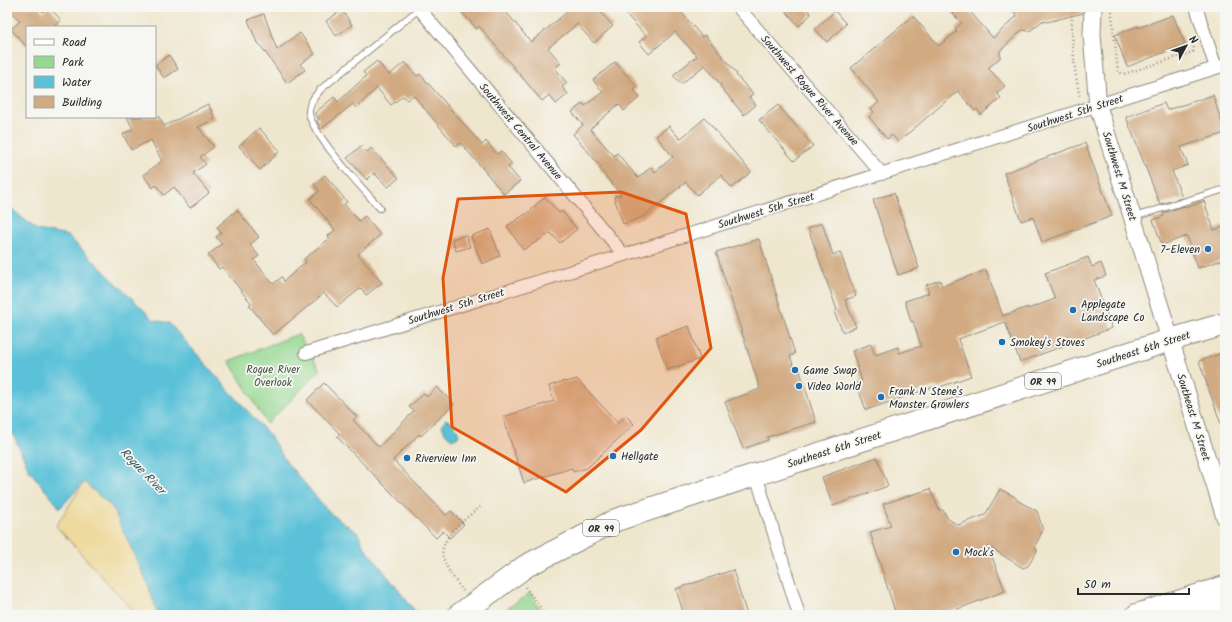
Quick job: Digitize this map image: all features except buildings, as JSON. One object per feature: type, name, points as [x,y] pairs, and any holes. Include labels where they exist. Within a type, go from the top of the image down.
[{"type":"highway","name":"Southeast 6th Street","points":[[461,614],[526,566],[616,520],[1170,340],[1225,324]]},
{"type":"highway","points":[[1137,615],[1225,587]]},
{"type":"highway","points":[[1193,615],[1208,610],[1221,611],[1225,613]]},
{"type":"street","name":"Southwest Rogue River Avenue","points":[[738,7],[882,174]]},
{"type":"street","name":"Southwest M Street","points":[[1093,7],[1092,36],[1098,106],[1170,340]]},
{"type":"street","points":[[1196,7],[1220,67]]},
{"type":"street","name":"Southwest Central Avenue","points":[[418,8],[624,255]]},
{"type":"street","name":"Southwest 5th Street","points":[[306,353],[624,255],[1220,67]]},
{"type":"street","name":"Southeast M Street","points":[[1170,340],[1225,517]]},
{"type":"street","points":[[756,475],[799,615]]},
{"type":"lane","points":[[380,208],[320,137],[310,120],[309,110],[313,98],[321,89],[418,8]]},
{"type":"lane","points":[[1133,218],[1225,189]]},
{"type":"path","points":[[1112,7],[1118,72],[1124,74],[1193,52],[1194,45]]},
{"type":"path","points":[[464,592],[449,570],[442,556],[444,544],[453,530],[480,507]]},
{"type":"path","points":[[516,574],[546,615]]},
{"type":"highlighted area","points":[[621,192],[686,214],[711,348],[641,430],[566,492],[452,427],[443,278],[458,199]]},
{"type":"green space","name":"Rogue River Overlook","points":[[298,334],[320,370],[267,424],[229,361]]},
{"type":"green space","points":[[530,593],[543,615],[498,615]]},
{"type":"sand","points":[[84,482],[112,507],[169,615],[137,615],[56,526]]},
{"type":"water","name":"Rogue River","points":[[7,205],[37,230],[68,236],[154,320],[169,323],[270,436],[287,463],[331,514],[358,533],[363,545],[418,615],[158,615],[147,582],[112,507],[84,482],[60,508],[29,470],[7,420]]},
{"type":"water","points":[[446,419],[457,430],[459,435],[457,438],[452,439],[445,433],[442,425]]},
{"type":"place","name":"7-Eleven","points":[[1208,249]]},
{"type":"place","name":"Applegate Landscape Co","points":[[1073,310]]},
{"type":"place","name":"Smokey's Stoves","points":[[1002,342]]},
{"type":"place","name":"Game Swap","points":[[795,370]]},
{"type":"place","name":"Video World","points":[[799,386]]},
{"type":"place","name":"Frank N Stene's Monster Growlers","points":[[881,397]]},
{"type":"place","name":"Hellgate","points":[[613,456]]},
{"type":"place","name":"Riverview Inn","points":[[407,458]]},
{"type":"place","name":"Mock's","points":[[956,552]]}]
